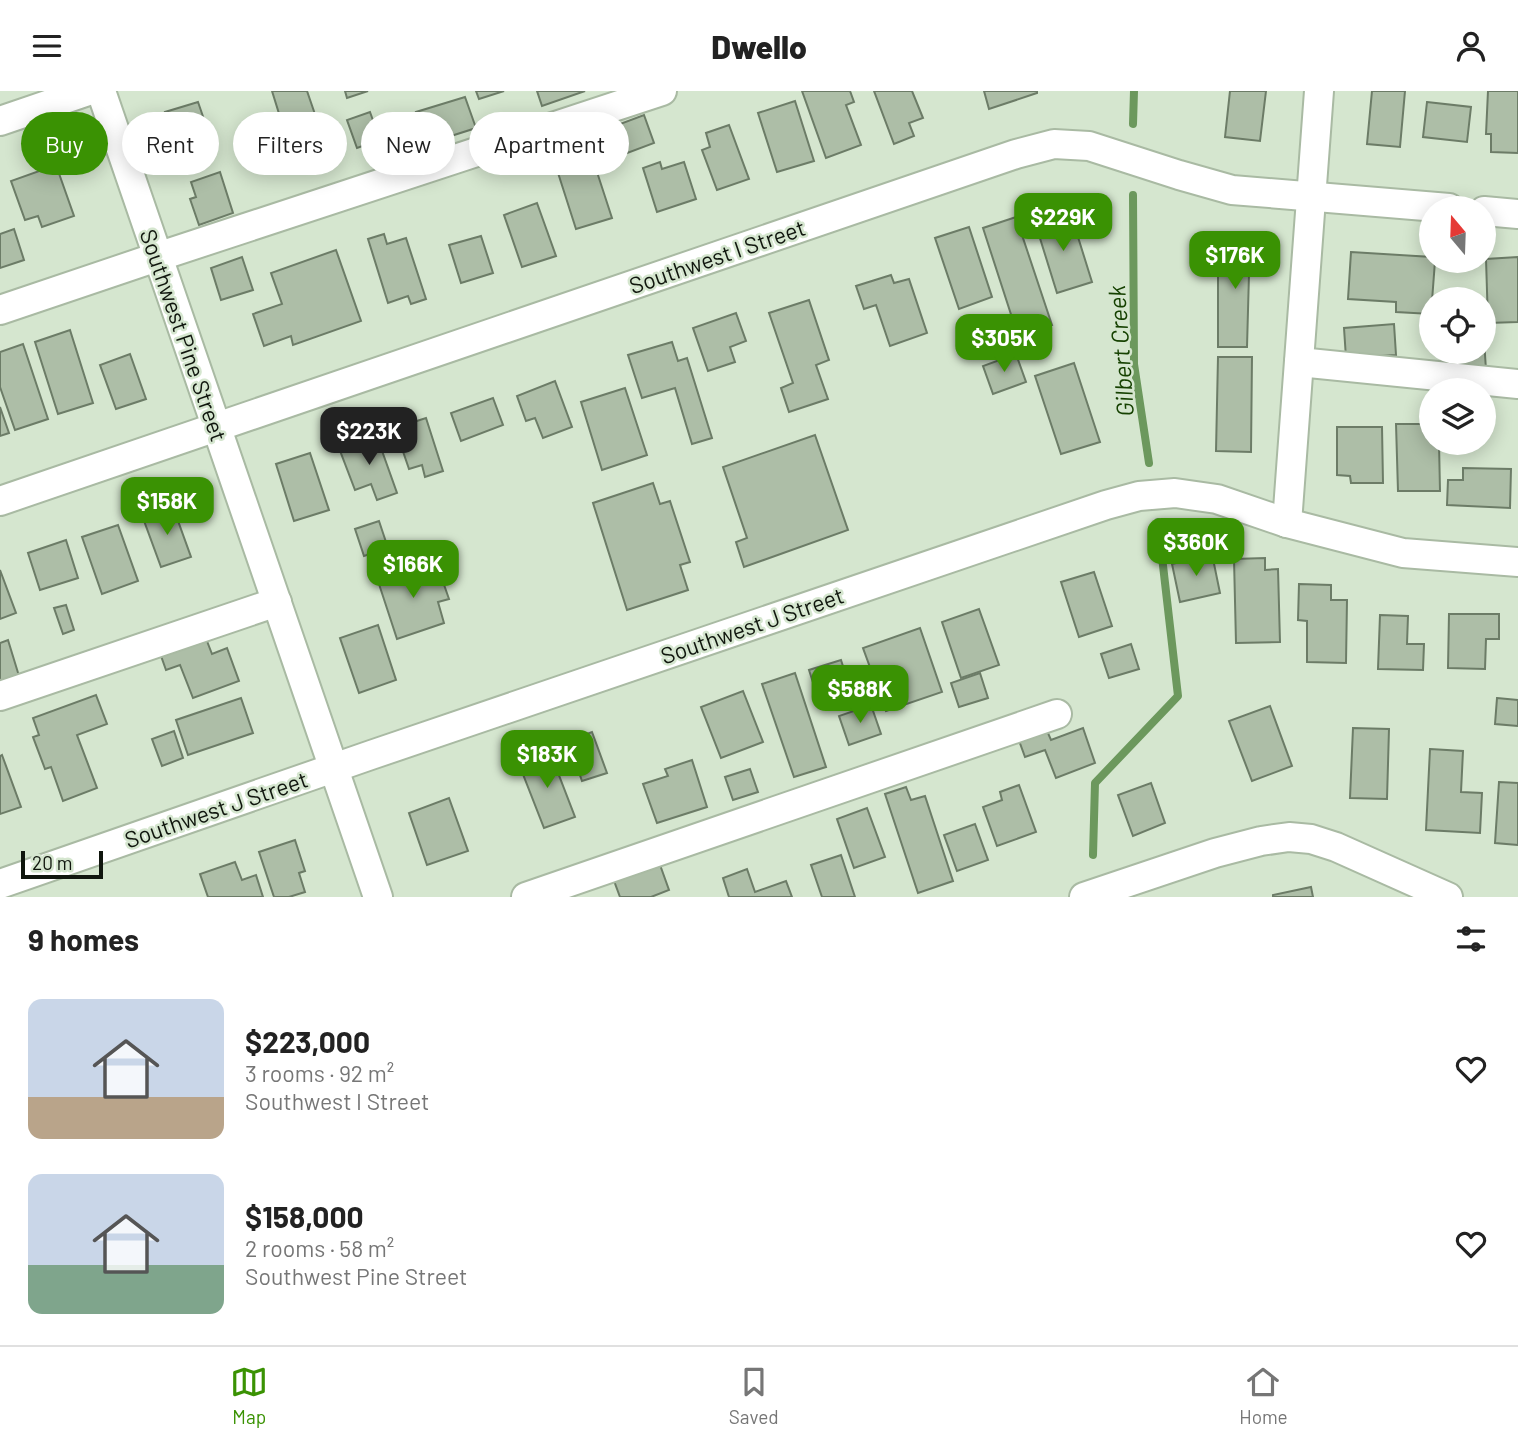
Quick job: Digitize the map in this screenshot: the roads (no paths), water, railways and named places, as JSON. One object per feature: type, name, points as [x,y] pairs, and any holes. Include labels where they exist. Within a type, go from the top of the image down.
[{"type":"street","points":[[0,121],[88,91]]},
{"type":"street","name":"Southwest Pine Street","points":[[101,91],[378,897]]},
{"type":"street","points":[[0,310],[662,91]]},
{"type":"street","points":[[1287,523],[1319,91]]},
{"type":"street","name":"Southwest I Street","points":[[0,501],[1002,159],[1054,144],[1089,145],[1232,190],[1419,206]]},
{"type":"street","points":[[1496,212],[1518,214]]},
{"type":"street","points":[[1299,362],[1518,384]]},
{"type":"street","name":"Southwest J Street","points":[[0,884],[1093,509],[1139,496],[1175,493],[1217,499],[1287,523],[1404,553],[1518,562]]},
{"type":"street","points":[[0,696],[277,602]]},
{"type":"street","points":[[526,897],[1057,714]]},
{"type":"street","points":[[1084,897],[1215,853],[1289,837],[1311,839],[1336,847],[1448,897]]},
{"type":"waterway","name":"Gilbert Creek","points":[[1133,124],[1134,91]]},
{"type":"waterway","name":"Gilbert Creek","points":[[1133,195],[1134,364],[1149,463]]},
{"type":"waterway","name":"Gilbert Creek","points":[[1093,855],[1095,783],[1178,696],[1158,522]]}]
